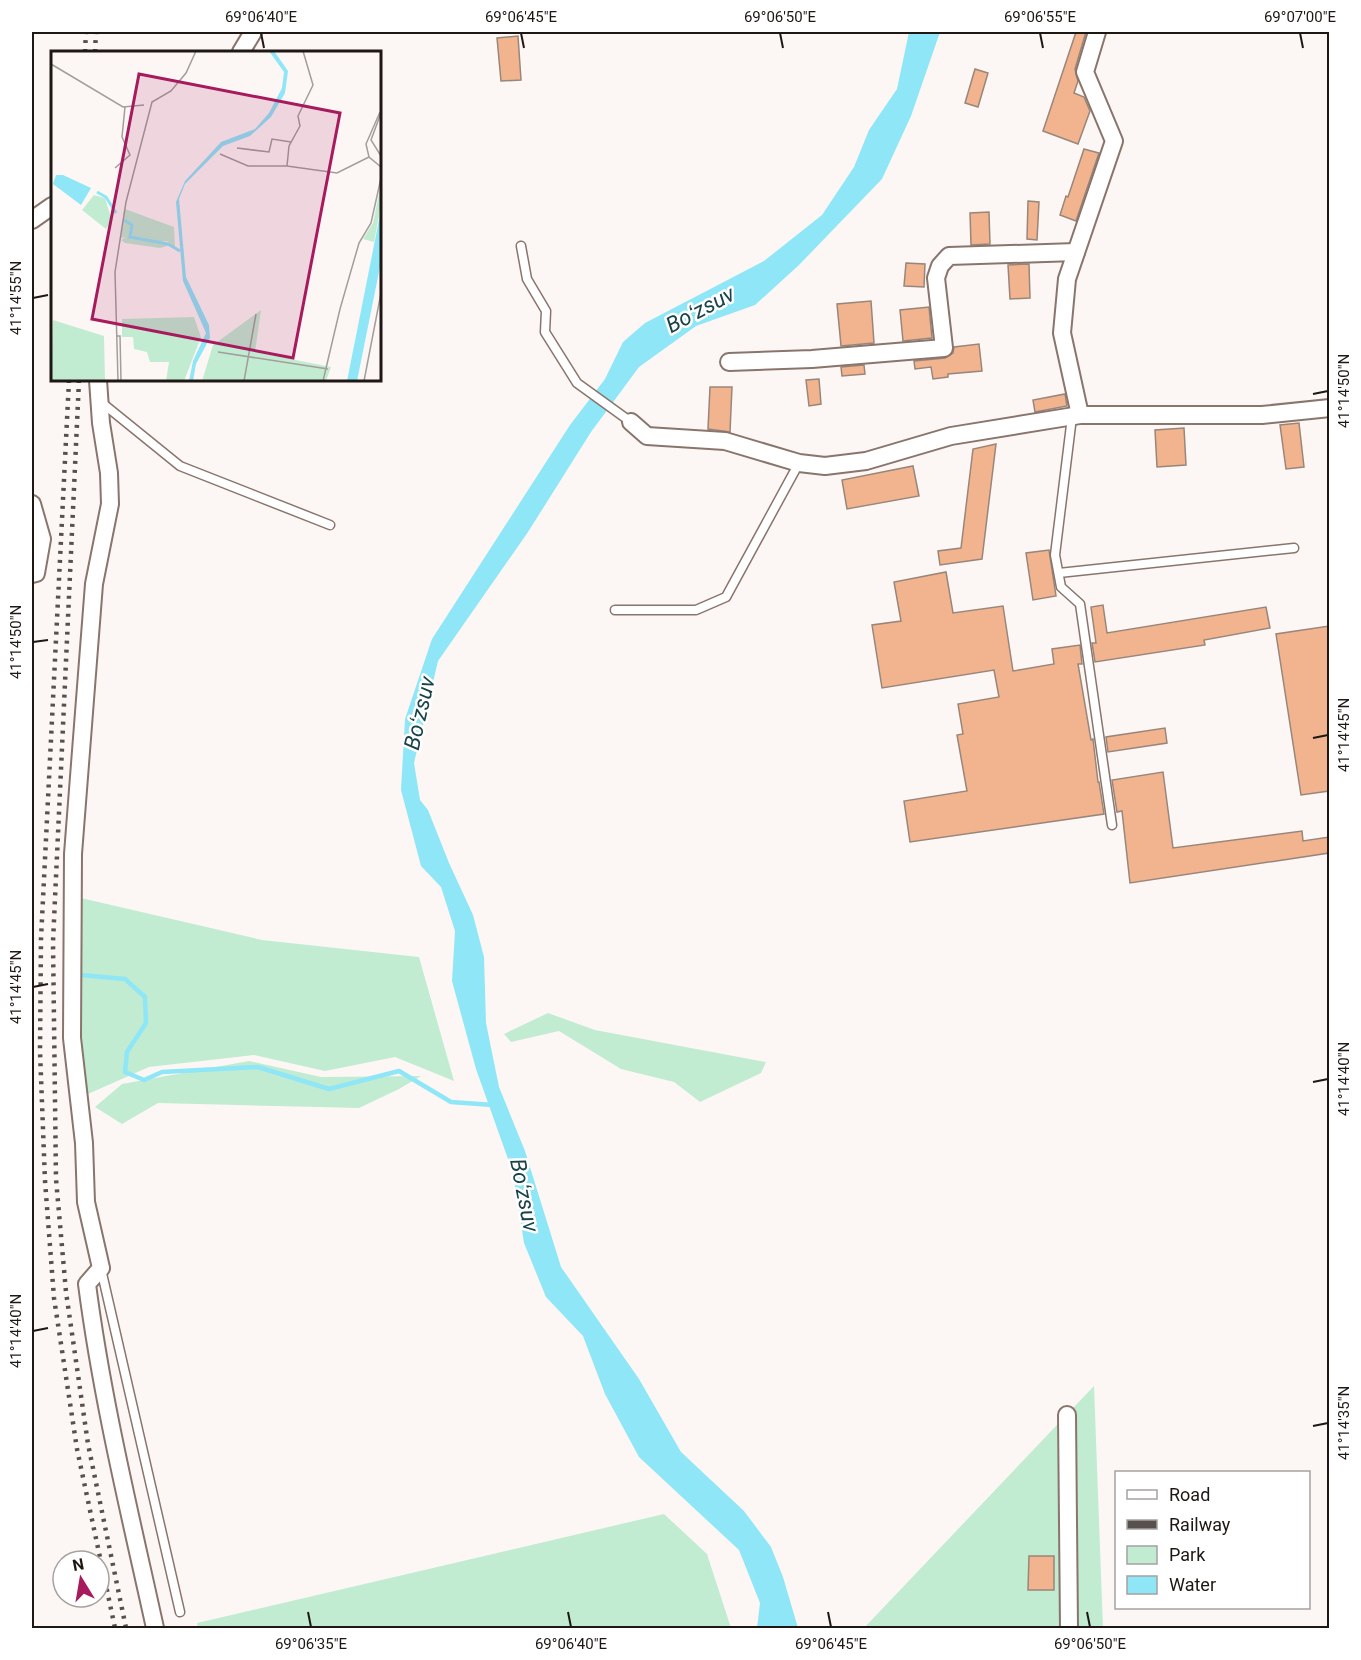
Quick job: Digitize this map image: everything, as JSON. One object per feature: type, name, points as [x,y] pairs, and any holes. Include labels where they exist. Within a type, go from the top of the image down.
[{"type":"street","points":[[242,51],[253,32]]},
{"type":"street","points":[[1076,416],[1062,333],[1067,279],[1114,141],[1085,72],[1097,32]]},
{"type":"street","points":[[32,220],[51,208]]},
{"type":"street","points":[[729,362],[812,359],[944,348],[936,278],[940,266],[949,256],[1076,252]]},
{"type":"street","points":[[98,381],[101,423],[109,473],[110,504],[94,584],[74,854],[72,1038],[84,1143],[86,1202],[100,1268],[87,1284],[92,1324],[108,1415],[155,1629]]},
{"type":"street","points":[[631,422],[647,436],[725,441],[799,463],[825,466],[866,461],[951,436],[1076,416],[1262,415],[1329,408]]},
{"type":"street","points":[[32,504],[42,539],[36,573],[32,574]]},
{"type":"street","points":[[1067,1414],[1069,1629]]},
{"type":"lane","points":[[521,246],[527,279],[546,311],[545,332],[577,383],[631,422]]},
{"type":"lane","points":[[100,401],[180,466],[330,525]]},
{"type":"lane","points":[[1076,416],[1055,555],[1061,587],[1080,604],[1112,825]]},
{"type":"lane","points":[[615,610],[696,610],[726,597],[799,463]]},
{"type":"lane","points":[[1059,573],[1294,548]]},
{"type":"lane","points":[[100,1268],[180,1612]]},
{"type":"green space","points":[[81,898],[262,940],[419,957],[454,1081],[395,1057],[325,1071],[254,1055],[149,1067],[88,1094],[79,1025]]},
{"type":"green space","points":[[548,1013],[595,1030],[766,1062],[761,1073],[700,1102],[674,1082],[621,1069],[559,1031],[511,1042],[504,1034]]},
{"type":"green space","points":[[249,1061],[321,1077],[421,1076],[359,1108],[158,1103],[122,1124],[95,1107],[122,1084]]},
{"type":"green space","points":[[1094,1386],[1103,1628],[864,1628]]},
{"type":"green space","points":[[664,1514],[707,1554],[731,1628],[198,1628],[197,1623]]},
{"type":"water","name":"Boʻzsuv","points":[[909,32],[940,32],[911,116],[882,179],[799,265],[755,305],[696,326],[639,367],[591,432],[528,532],[438,661],[414,763],[420,800],[428,810],[473,915],[484,957],[486,1023],[499,1087],[525,1151],[561,1267],[639,1379],[681,1452],[744,1511],[771,1547],[783,1577],[798,1628],[757,1628],[760,1603],[739,1550],[639,1457],[605,1394],[583,1336],[546,1297],[524,1243],[513,1173],[476,1069],[452,981],[455,931],[441,887],[421,866],[401,790],[405,719],[432,639],[570,425],[605,379],[623,342],[645,323],[764,261],[822,215],[854,167],[869,130],[897,89]]},
{"type":"building","points":[[1076,32],[1086,32],[1075,69],[1078,81],[1074,93],[1084,97],[1090,111],[1078,144],[1043,131]]},
{"type":"building","points":[[518,36],[521,80],[501,81],[497,38]]},
{"type":"building","points":[[975,69],[988,73],[978,107],[965,103]]},
{"type":"building","points":[[1084,149],[1099,153],[1076,221],[1060,215]]},
{"type":"building","points":[[1028,201],[1039,202],[1037,240],[1027,239]]},
{"type":"building","points":[[989,212],[990,244],[971,245],[970,213]]},
{"type":"building","points":[[906,263],[925,264],[924,287],[904,286]]},
{"type":"building","points":[[1029,264],[1030,298],[1010,299],[1008,265]]},
{"type":"building","points":[[871,301],[874,343],[841,346],[837,304]]},
{"type":"building","points":[[929,307],[932,338],[903,341],[900,310]]},
{"type":"building","points":[[979,344],[982,371],[948,374],[948,377],[933,379],[931,367],[915,369],[914,361],[945,358],[953,353],[954,347]]},
{"type":"building","points":[[864,365],[865,374],[842,376],[841,367]]},
{"type":"building","points":[[819,379],[821,404],[809,406],[806,380]]},
{"type":"building","points":[[710,387],[732,387],[730,432],[708,429]]},
{"type":"building","points":[[1065,394],[1067,406],[1035,412],[1033,400]]},
{"type":"building","points":[[1299,423],[1304,467],[1286,469],[1280,425]]},
{"type":"building","points":[[1184,428],[1186,465],[1157,467],[1155,430]]},
{"type":"building","points":[[996,444],[982,559],[940,565],[938,551],[961,548],[973,449]]},
{"type":"building","points":[[913,466],[919,496],[847,509],[842,480]]},
{"type":"building","points":[[1049,550],[1056,596],[1033,600],[1026,553]]},
{"type":"building","points":[[946,572],[953,613],[1003,606],[1013,671],[1054,664],[1052,649],[1080,645],[1082,664],[1078,664],[1091,740],[1093,739],[1104,814],[910,842],[904,801],[967,791],[957,735],[963,734],[958,704],[999,697],[994,670],[882,688],[872,625],[901,621],[894,582]]},
{"type":"building","points":[[1103,605],[1107,633],[1266,607],[1270,628],[1204,640],[1205,645],[1095,662],[1092,643],[1096,643],[1091,607]]},
{"type":"building","points":[[1329,626],[1329,791],[1301,795],[1276,634]]},
{"type":"building","points":[[1165,728],[1167,743],[1108,752],[1106,737]]},
{"type":"building","points":[[1163,772],[1173,848],[1302,831],[1303,841],[1329,837],[1329,853],[1130,883],[1122,811],[1117,812],[1112,780]]},
{"type":"building","points":[[1029,1556],[1054,1556],[1054,1590],[1028,1590]]},
{"type":"waterway","points":[[81,975],[125,979],[145,997],[146,1023],[127,1052],[125,1072],[144,1080],[162,1072],[258,1067],[329,1089],[399,1071],[451,1102],[493,1105]]},
{"type":"railway","points":[[85,51],[86,32]]},
{"type":"railway","points":[[95,51],[96,32]]},
{"type":"railway","points":[[69,381],[41,939],[40,1051],[45,1181],[54,1298],[77,1449],[115,1628]]},
{"type":"railway","points":[[79,381],[53,942],[56,1179],[66,1292],[88,1444],[126,1628]]}]
